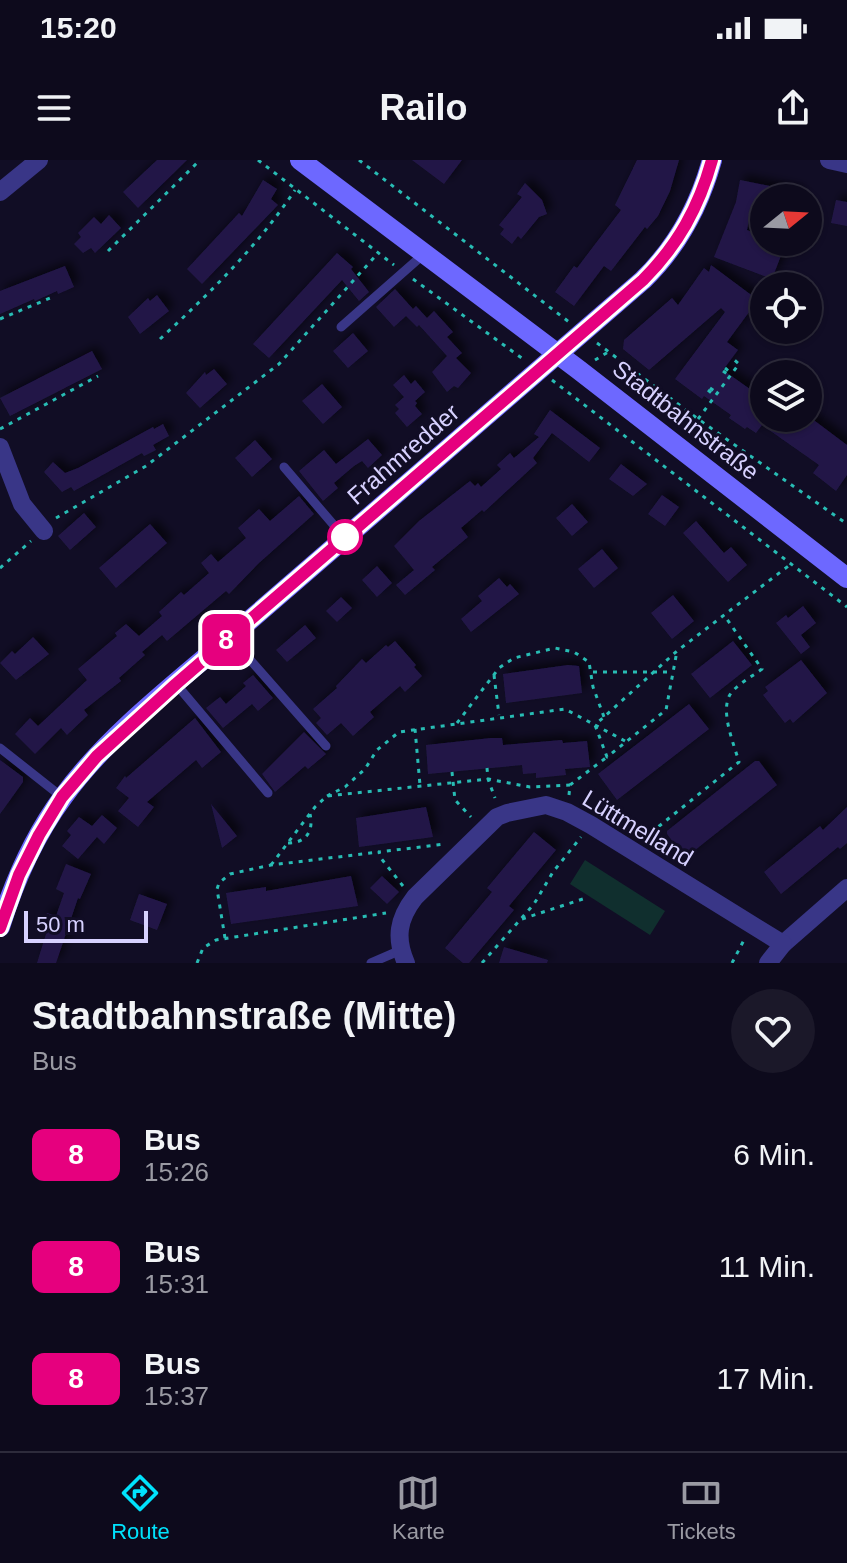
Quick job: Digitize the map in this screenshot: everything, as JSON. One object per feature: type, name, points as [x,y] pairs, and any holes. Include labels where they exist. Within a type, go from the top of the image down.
[{"type":"street","points":[[0,192],[39,160]]},
{"type":"street","name":"Stadtbahnstraße","points":[[300,160],[847,578]]},
{"type":"street","name":"Frahmredder","points":[[0,927],[19,875],[62,797],[97,756],[230,637],[559,355],[665,258],[694,209],[712,160]]},
{"type":"street","points":[[829,160],[847,164]]},
{"type":"street","points":[[0,447],[22,504],[43,528]]},
{"type":"street","name":"Lüttmelland","points":[[410,904],[497,817],[546,805],[591,825],[783,944]]},
{"type":"street","points":[[768,963],[783,944],[847,888]]},
{"type":"street","points":[[403,957],[400,925],[410,904]]},
{"type":"lane","points":[[341,327],[425,253]]},
{"type":"lane","points":[[284,467],[345,538]]},
{"type":"lane","points":[[230,637],[326,746]]},
{"type":"lane","points":[[176,684],[268,793]]},
{"type":"lane","points":[[0,748],[62,797]]},
{"type":"lane","points":[[371,963],[403,957]]},
{"type":"path","points":[[108,251],[200,160]]},
{"type":"path","points":[[359,160],[698,419],[847,524]]},
{"type":"path","points":[[160,339],[215,289],[260,239],[295,190]]},
{"type":"path","points":[[0,568],[43,528],[146,466],[279,364],[378,253]]},
{"type":"path","points":[[0,319],[55,296]]},
{"type":"path","points":[[698,419],[739,364],[732,358]]},
{"type":"path","points":[[724,369],[731,375]]},
{"type":"path","points":[[0,429],[98,376]]},
{"type":"path","points":[[709,389],[716,395]]},
{"type":"path","points":[[595,725],[677,651],[808,548]]},
{"type":"path","points":[[630,850],[739,762],[728,716],[729,697],[762,669],[724,615]]},
{"type":"path","points":[[455,725],[494,675],[514,658],[555,648],[589,662],[593,687],[604,717]]},
{"type":"path","points":[[327,796],[488,779],[530,787],[570,785],[666,710],[677,651]]},
{"type":"path","points":[[592,672],[673,672]]},
{"type":"path","points":[[494,675],[499,716]]},
{"type":"path","points":[[271,865],[327,796],[345,787],[365,769],[377,750],[399,732],[565,709],[625,742]]},
{"type":"path","points":[[595,725],[607,757]]},
{"type":"path","points":[[415,729],[420,786]]},
{"type":"path","points":[[487,768],[498,804],[507,813]]},
{"type":"path","points":[[225,938],[218,897],[219,883],[230,874],[271,865],[478,836],[455,800],[452,772]]},
{"type":"path","points":[[567,812],[570,785]]},
{"type":"path","points":[[288,843],[296,843],[306,837],[311,828],[310,814]]},
{"type":"path","points":[[482,963],[534,904],[553,872],[591,825]]},
{"type":"path","points":[[197,963],[203,948],[216,940],[410,904],[379,852]]},
{"type":"path","points":[[519,921],[586,898]]},
{"type":"path","points":[[732,963],[752,925]]},
{"type":"green space","points":[[585,860],[665,911],[650,935],[570,884]]},
{"type":"building","points":[[157,160],[187,160],[138,208],[123,192]]},
{"type":"building","points":[[412,160],[462,160],[444,184]]},
{"type":"building","points":[[637,160],[679,160],[670,191],[658,216],[647,229],[645,227],[611,271],[604,266],[574,306],[555,292],[621,210],[615,205]]},
{"type":"building","points":[[263,180],[277,189],[271,199],[278,205],[202,284],[187,269],[239,213],[242,216]]},
{"type":"building","points":[[740,180],[760,184],[750,184],[747,230],[750,231],[750,256],[781,256],[775,272],[754,272],[714,257],[736,202]]},
{"type":"building","points":[[525,183],[542,200],[547,214],[539,217],[521,239],[518,236],[512,244],[500,234],[504,229],[499,225],[522,197],[517,194]]},
{"type":"building","points":[[836,200],[847,202],[847,226],[831,223]]},
{"type":"building","points":[[109,215],[121,228],[95,253],[91,248],[83,253],[74,244],[81,237],[78,233],[94,217],[101,224]]},
{"type":"building","points":[[337,253],[353,267],[351,269],[369,292],[359,301],[342,280],[269,358],[253,344]]},
{"type":"building","points":[[711,265],[750,294],[750,311],[727,342],[738,350],[723,370],[750,389],[750,429],[745,429],[729,418],[731,415],[675,379],[725,312],[721,308],[649,370],[623,349],[624,340],[672,298],[678,305],[704,268],[709,272]]},
{"type":"building","points":[[65,266],[74,287],[34,299],[0,314],[0,291]]},
{"type":"building","points":[[395,289],[413,309],[416,306],[427,318],[434,311],[453,332],[447,337],[462,353],[456,358],[471,373],[458,388],[454,386],[447,392],[432,372],[447,356],[419,325],[417,327],[406,316],[394,327],[376,307]]},
{"type":"building","points":[[157,295],[169,311],[140,334],[128,317],[148,298],[150,301]]},
{"type":"building","points":[[353,333],[368,351],[348,368],[333,351]]},
{"type":"building","points":[[92,351],[102,369],[10,416],[0,398]]},
{"type":"building","points":[[214,369],[227,384],[200,408],[186,393],[205,372],[206,375]]},
{"type":"building","points":[[404,375],[411,384],[415,380],[425,392],[415,401],[422,414],[407,427],[395,413],[399,409],[395,405],[404,397],[393,385]]},
{"type":"building","points":[[322,384],[342,407],[323,424],[302,401]]},
{"type":"building","points":[[550,410],[600,448],[589,462],[552,433],[533,458],[537,463],[484,512],[482,510],[461,528],[468,537],[405,595],[396,585],[414,570],[394,546],[419,521],[470,481],[481,487],[501,469],[497,465],[510,453],[514,458],[539,437],[534,434]]},
{"type":"building","points":[[163,424],[169,436],[153,445],[156,450],[144,456],[142,453],[74,491],[71,487],[62,492],[44,472],[53,462],[65,473],[78,468]]},
{"type":"building","points":[[822,426],[847,445],[847,475],[836,491],[813,473],[819,465],[772,432],[822,432]]},
{"type":"building","points":[[368,439],[382,455],[368,468],[362,461],[354,466],[334,483],[338,488],[323,501],[299,471],[324,450],[336,464]]},
{"type":"building","points":[[255,440],[272,459],[252,477],[235,458]]},
{"type":"building","points":[[621,464],[647,484],[633,496],[609,479]]},
{"type":"building","points":[[662,495],[679,507],[665,526],[648,514]]},
{"type":"building","points":[[299,496],[314,514],[229,594],[226,591],[167,641],[162,635],[142,652],[145,655],[119,678],[121,681],[84,710],[88,715],[67,735],[61,728],[35,754],[15,734],[30,718],[38,726],[87,680],[78,669],[117,636],[115,633],[126,624],[139,636],[162,616],[159,612],[181,592],[184,595],[209,573],[201,563],[211,554],[218,562],[246,538],[238,528],[259,509],[270,521]]},
{"type":"building","points":[[572,504],[588,522],[572,536],[556,518]]},
{"type":"building","points":[[84,513],[96,527],[70,550],[58,536]]},
{"type":"building","points":[[696,521],[724,553],[731,547],[747,565],[728,582],[683,533]]},
{"type":"building","points":[[150,524],[167,543],[116,588],[99,568]]},
{"type":"building","points":[[602,549],[618,568],[594,588],[578,569]]},
{"type":"building","points":[[377,566],[392,583],[377,597],[362,580]]},
{"type":"building","points":[[499,578],[519,594],[471,632],[461,619],[482,601],[478,596]]},
{"type":"building","points":[[673,595],[694,621],[672,639],[651,613]]},
{"type":"building","points":[[341,597],[352,608],[337,622],[326,611]]},
{"type":"building","points":[[803,606],[816,623],[801,635],[810,647],[801,654],[776,623]]},
{"type":"building","points":[[305,625],[316,638],[287,662],[276,650]]},
{"type":"building","points":[[33,637],[49,654],[16,680],[0,663]]},
{"type":"building","points":[[395,641],[422,676],[405,692],[400,686],[370,712],[374,717],[353,736],[341,723],[327,735],[316,723],[321,718],[313,709],[337,688],[362,659],[366,663]]},
{"type":"building","points":[[733,641],[752,665],[710,698],[691,674]]},
{"type":"building","points":[[801,660],[827,693],[793,723],[790,719],[785,723],[763,695],[768,691],[765,687]]},
{"type":"building","points":[[579,666],[582,693],[506,703],[503,674]]},
{"type":"building","points":[[253,675],[273,698],[258,711],[252,704],[223,728],[206,708],[220,697],[226,704]]},
{"type":"building","points":[[689,704],[709,729],[617,800],[598,774]]},
{"type":"building","points":[[195,718],[221,752],[202,768],[196,760],[147,802],[154,807],[138,827],[118,811],[129,798],[116,788],[125,776]]},
{"type":"building","points":[[304,732],[326,754],[308,769],[305,766],[275,792],[262,774]]},
{"type":"building","points":[[502,738],[503,745],[587,741],[590,767],[565,769],[566,775],[536,778],[536,773],[523,774],[522,765],[428,774],[426,745]]},
{"type":"building","points":[[0,760],[23,777],[23,782],[0,814]]},
{"type":"building","points":[[755,761],[759,761],[777,785],[685,858],[667,831]]},
{"type":"building","points":[[211,804],[237,836],[222,848]]},
{"type":"building","points":[[426,807],[433,837],[359,847],[356,818]]},
{"type":"building","points":[[847,807],[847,843],[781,894],[764,872],[820,826],[823,830]]},
{"type":"building","points":[[102,815],[117,828],[104,844],[97,837],[78,859],[62,846],[71,835],[67,831],[79,817],[92,826]]},
{"type":"building","points":[[534,832],[556,850],[509,906],[514,910],[469,963],[463,963],[445,948],[492,892],[487,888]]},
{"type":"building","points":[[66,864],[91,874],[78,898],[56,963],[37,963],[46,934],[40,932],[47,913],[56,916],[64,893],[56,889]]},
{"type":"building","points":[[351,876],[358,906],[231,924],[226,893],[266,887],[266,891]]},
{"type":"building","points":[[382,876],[399,892],[387,904],[370,888]]},
{"type":"building","points":[[139,894],[167,904],[157,930],[130,920]]},
{"type":"building","points":[[504,947],[548,960],[547,963],[499,963]]},
{"type":"bus line","name":"8","points":[[0,928],[19,875],[39,835],[62,797],[97,756],[643,280],[679,239],[704,187],[712,160]]}]
